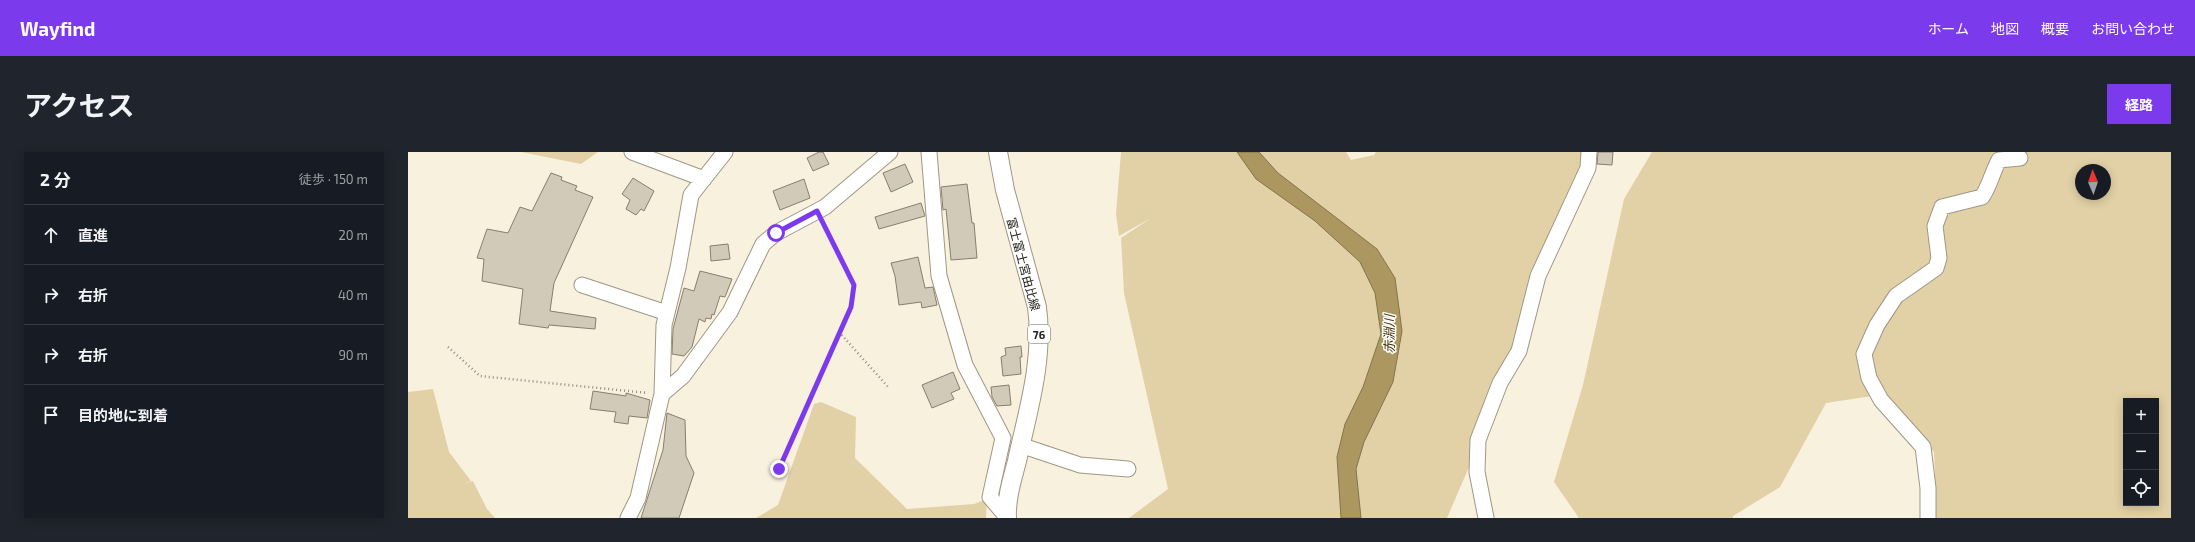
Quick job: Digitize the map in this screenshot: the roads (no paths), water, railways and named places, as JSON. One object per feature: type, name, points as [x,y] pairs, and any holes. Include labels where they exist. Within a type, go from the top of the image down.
[{"type":"main road","name":"富士富士宮由比線","points":[[998,152],[1004,190],[1037,307],[1039,324],[1038,361],[1008,498],[1006,517]]},
{"type":"street","points":[[632,152],[704,179]]},
{"type":"street","points":[[628,518],[638,498],[662,394],[664,325],[678,268],[691,195],[725,152]]},
{"type":"street","points":[[662,394],[683,376],[730,312],[762,244],[776,233],[825,207],[890,152]]},
{"type":"street","points":[[929,152],[939,276],[965,365],[1003,438],[990,497],[1006,517]]},
{"type":"street","points":[[1486,518],[1477,472],[1478,440],[1500,383],[1519,351],[1538,276],[1588,168],[1589,152]]},
{"type":"street","points":[[1928,518],[1928,488],[1923,447],[1881,400],[1869,378],[1864,354],[1877,325],[1896,296],[1936,268],[1939,258],[1939,245],[1935,226],[1942,207],[1982,197],[1990,186],[1994,169],[1999,160],[2020,158]]},
{"type":"street","points":[[582,285],[667,314]]},
{"type":"street","points":[[1020,445],[1080,465],[1128,469]]},
{"type":"water","name":"赤淵川","points":[[1237,152],[1259,152],[1278,173],[1377,249],[1395,278],[1402,331],[1393,382],[1364,442],[1356,469],[1361,518],[1341,518],[1337,457],[1345,424],[1363,387],[1381,334],[1375,293],[1360,262],[1315,221],[1256,179]]}]
